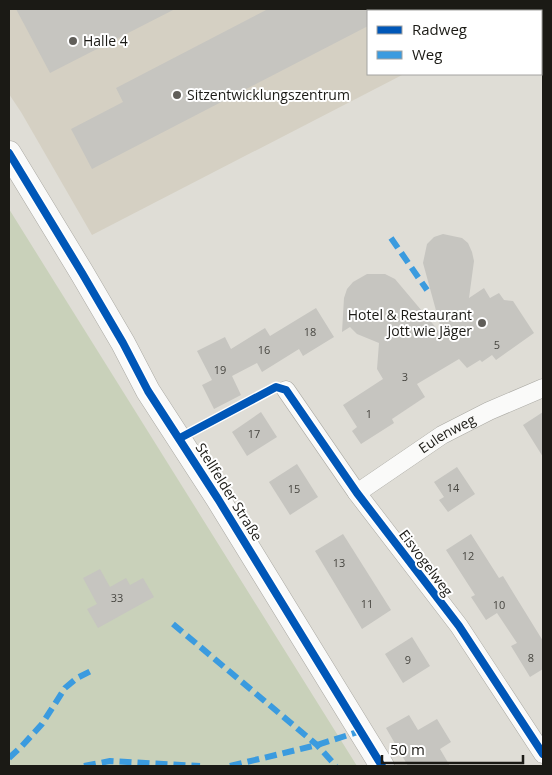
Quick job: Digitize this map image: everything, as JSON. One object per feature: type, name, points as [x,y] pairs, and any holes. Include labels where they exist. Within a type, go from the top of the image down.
[{"type":"street","name":"Stellfelder Straße","points":[[9,153],[123,343],[148,391],[199,468],[382,766]]},
{"type":"street","name":"Eulenweg","points":[[357,493],[442,435],[489,411],[543,388]]},
{"type":"street","name":"Eisvogelweg","points":[[286,390],[357,493],[459,626],[543,754]]},
{"type":"shaded area","points":[[9,9],[529,9],[367,10],[367,75],[402,75],[92,235],[9,94]]},
{"type":"green space","points":[[9,209],[57,286],[357,766],[9,766]]},
{"type":"building","name":"Halle 4","points":[[16,9],[175,9],[50,73]]},
{"type":"building","name":"Sitzentwicklungszentrum","points":[[268,9],[368,9],[367,27],[92,169],[71,129],[123,102],[116,88]]},
{"type":"building","name":"Hotel & Restaurant Jott wie Jäger","points":[[443,234],[462,238],[468,243],[472,252],[474,261],[469,298],[484,288],[490,298],[499,293],[504,300],[513,301],[534,333],[496,360],[492,355],[482,362],[480,360],[467,368],[459,359],[417,384],[425,397],[392,419],[394,423],[361,444],[352,431],[357,427],[343,405],[383,379],[377,369],[379,343],[357,334],[350,327],[342,332],[344,298],[347,289],[353,282],[367,274],[385,274],[395,279],[443,336],[423,263],[427,244],[434,237]]},
{"type":"building","points":[[316,308],[334,337],[303,356],[299,349],[262,372],[257,363],[232,376],[241,395],[214,409],[202,385],[212,380],[197,351],[225,337],[231,349],[265,328],[270,336]]},
{"type":"building","points":[[261,412],[277,437],[247,456],[232,432]]},
{"type":"building","points":[[543,412],[543,457],[523,425]]},
{"type":"building","points":[[297,464],[318,497],[290,515],[269,482]]},
{"type":"building","points":[[457,467],[475,494],[448,512],[439,500],[444,497],[434,482]]},
{"type":"building","points":[[343,534],[391,610],[362,629],[315,551]]},
{"type":"building","points":[[471,534],[499,578],[503,576],[543,641],[543,669],[530,677],[511,646],[517,643],[497,613],[486,620],[471,597],[475,595],[446,550]]},
{"type":"building","points":[[100,569],[110,587],[126,578],[130,585],[143,578],[154,597],[98,628],[87,609],[97,604],[83,578]]},
{"type":"building","points":[[412,637],[430,666],[403,683],[385,654]]},
{"type":"building","points":[[409,715],[418,730],[437,719],[451,742],[440,749],[450,766],[408,766],[386,728]]},
{"type":"marked path","points":[[391,238],[427,290]]},
{"type":"marked path","points":[[173,624],[317,745],[336,766]]},
{"type":"marked path","points":[[9,758],[42,724],[65,688],[77,678],[95,669]]},
{"type":"marked path","points":[[230,766],[317,745],[361,731]]},
{"type":"marked path","points":[[84,766],[110,761],[200,766]]},
{"type":"cycle path","points":[[9,153],[123,343],[148,391],[218,499],[382,766]]},
{"type":"cycle path","points":[[180,438],[276,387],[286,390],[357,493],[459,626],[543,754]]},
{"type":"place","name":"Halle 4","points":[[73,41]]},
{"type":"place","name":"Sitzentwicklungszentrum","points":[[177,95]]},
{"type":"place","name":"Hotel & Restaurant Jott wie Jäger","points":[[482,323]]}]
